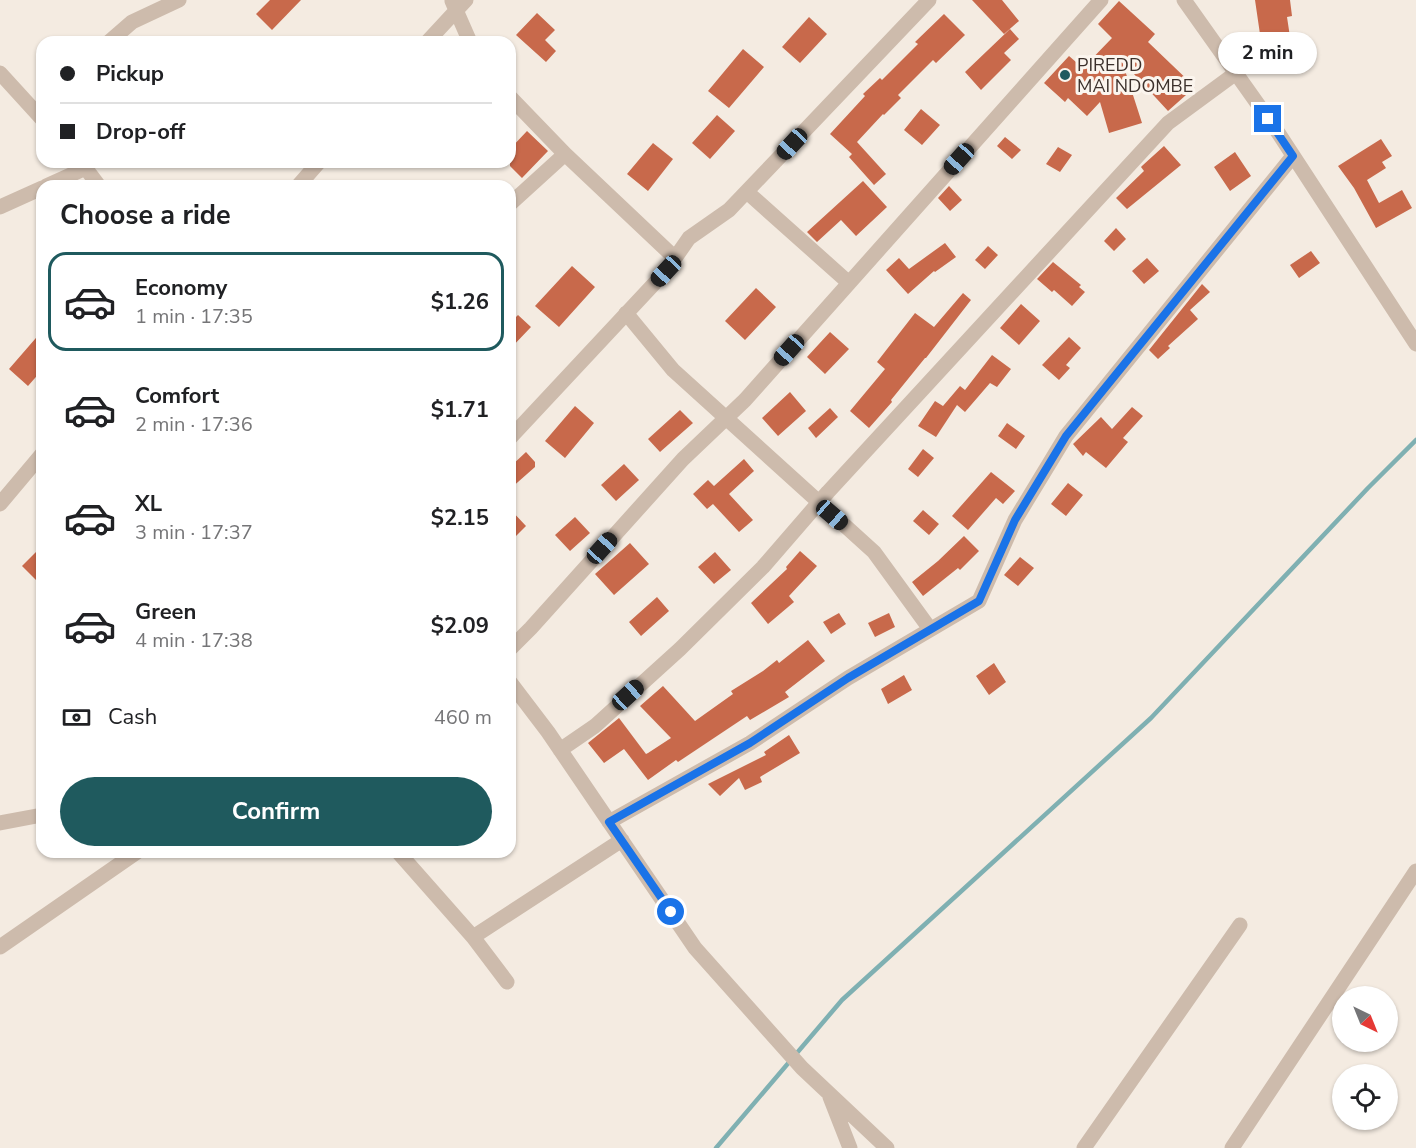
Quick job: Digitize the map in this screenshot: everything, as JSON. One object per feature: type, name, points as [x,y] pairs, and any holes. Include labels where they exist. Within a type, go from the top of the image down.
[{"type":"street","points":[[116,36],[132,22],[179,0]]},
{"type":"street","points":[[516,432],[666,271],[689,238],[729,210],[928,0]]},
{"type":"street","points":[[516,643],[683,459],[745,400],[1101,0]]},
{"type":"street","points":[[1184,0],[1293,156],[1416,344]]},
{"type":"street","points":[[432,36],[458,3]]},
{"type":"street","points":[[458,3],[468,36]]},
{"type":"street","points":[[0,73],[36,107]]},
{"type":"street","points":[[560,750],[594,726],[680,649],[763,567],[818,503],[1168,123],[1236,74]]},
{"type":"street","points":[[516,103],[565,154],[675,258]]},
{"type":"street","points":[[516,199],[565,154]]},
{"type":"street","points":[[609,822],[750,743],[848,678],[979,601],[1015,520],[1066,436],[1293,156]]},
{"type":"street","points":[[57,180],[79,168]]},
{"type":"street","points":[[303,180],[314,168]]},
{"type":"street","points":[[0,207],[36,191]]},
{"type":"street","points":[[747,192],[849,283]]},
{"type":"street","points":[[626,313],[673,370],[874,552],[930,629]]},
{"type":"street","points":[[0,504],[36,461]]},
{"type":"street","points":[[516,690],[560,750],[695,948],[802,1068],[887,1148]]},
{"type":"street","points":[[0,823],[36,816]]},
{"type":"street","points":[[473,937],[622,840]]},
{"type":"street","points":[[0,947],[128,858]]},
{"type":"street","points":[[403,858],[473,937],[507,982]]},
{"type":"street","points":[[1232,1148],[1416,871]]},
{"type":"street","points":[[1084,1148],[1240,925]]},
{"type":"street","points":[[829,1094],[850,1148]]},
{"type":"building","points":[[270,0],[301,0],[272,30],[256,14]]},
{"type":"building","points":[[972,0],[1002,0],[1019,21],[1004,34]]},
{"type":"building","points":[[1255,0],[1290,0],[1292,16],[1287,17],[1290,37],[1261,41]]},
{"type":"building","points":[[1119,1],[1155,34],[1148,42],[1195,87],[1168,111],[1122,61],[1142,123],[1109,133],[1100,102],[1087,116],[1068,98],[1065,102],[1044,83],[1069,56],[1083,68],[1112,38],[1098,24]]},
{"type":"building","points":[[537,13],[555,30],[545,40],[556,51],[546,62],[516,35]]},
{"type":"building","points":[[944,14],[965,35],[936,63],[933,60],[898,95],[901,98],[857,142],[886,174],[874,185],[849,157],[852,154],[830,134],[865,96],[863,94],[880,78],[882,80],[918,44],[915,42]]},
{"type":"building","points":[[809,17],[827,34],[800,63],[782,47]]},
{"type":"building","points":[[1010,29],[1019,39],[1004,53],[1011,60],[981,90],[965,72]]},
{"type":"building","points":[[743,49],[764,67],[729,108],[708,91]]},
{"type":"building","points":[[921,109],[940,125],[922,145],[904,130]]},
{"type":"building","points":[[717,115],[735,131],[710,159],[692,143]]},
{"type":"building","points":[[527,131],[548,151],[522,178],[512,168],[516,168],[516,143]]},
{"type":"building","points":[[1005,137],[1021,150],[1012,159],[997,146]]},
{"type":"building","points":[[1381,139],[1392,156],[1382,162],[1386,168],[1367,180],[1379,203],[1402,190],[1412,208],[1376,228],[1354,188],[1338,166]]},
{"type":"building","points":[[653,143],[673,159],[648,191],[627,174]]},
{"type":"building","points":[[1164,146],[1181,165],[1127,209],[1116,198],[1144,171],[1141,167]]},
{"type":"building","points":[[1058,147],[1072,155],[1060,172],[1046,164]]},
{"type":"building","points":[[1235,152],[1251,176],[1230,191],[1214,167]]},
{"type":"building","points":[[863,181],[887,207],[856,236],[841,220],[817,242],[807,232]]},
{"type":"building","points":[[949,186],[962,200],[950,211],[938,198]]},
{"type":"building","points":[[1116,228],[1126,239],[1114,251],[1104,241]]},
{"type":"building","points":[[945,243],[956,257],[934,271],[908,294],[886,270],[899,258],[909,269]]},
{"type":"building","points":[[988,246],[998,255],[985,269],[975,260]]},
{"type":"building","points":[[1311,251],[1320,263],[1299,278],[1290,265]]},
{"type":"building","points":[[1147,258],[1159,271],[1144,284],[1132,271]]},
{"type":"building","points":[[1053,262],[1081,285],[1079,287],[1085,292],[1072,306],[1037,279]]},
{"type":"building","points":[[572,266],[595,287],[559,327],[535,306]]},
{"type":"building","points":[[1202,284],[1210,292],[1190,310],[1198,319],[1168,346],[1170,348],[1158,359],[1149,350]]},
{"type":"building","points":[[756,288],[776,307],[745,340],[725,321]]},
{"type":"building","points":[[963,293],[971,300],[869,428],[850,411],[885,369],[877,362],[915,313],[934,327]]},
{"type":"building","points":[[1021,304],[1040,321],[1019,345],[1000,328]]},
{"type":"building","points":[[518,315],[531,327],[516,343],[516,317]]},
{"type":"building","points":[[830,332],[849,349],[825,374],[807,357]]},
{"type":"building","points":[[1069,337],[1081,348],[1066,365],[1070,368],[1059,380],[1042,365]]},
{"type":"building","points":[[36,338],[36,377],[28,386],[9,369]]},
{"type":"building","points":[[992,355],[1011,369],[997,387],[990,383],[965,412],[957,405],[936,437],[918,426],[935,401],[943,406],[960,386],[965,390]]},
{"type":"building","points":[[790,392],[806,411],[778,436],[762,418]]},
{"type":"building","points":[[575,406],[594,423],[565,458],[545,441]]},
{"type":"building","points":[[1132,407],[1143,416],[1123,438],[1128,442],[1106,468],[1086,452],[1083,456],[1073,444],[1101,417],[1112,429]]},
{"type":"building","points":[[830,408],[838,417],[816,438],[808,428]]},
{"type":"building","points":[[680,410],[693,423],[660,452],[648,439]]},
{"type":"building","points":[[1007,423],[1025,436],[1016,449],[998,436]]},
{"type":"building","points":[[923,449],[934,458],[918,477],[908,469]]},
{"type":"building","points":[[526,452],[535,462],[535,467],[516,484],[516,461]]},
{"type":"building","points":[[744,459],[754,471],[729,494],[753,520],[739,532],[713,504],[707,509],[693,494],[708,480],[714,486]]},
{"type":"building","points":[[624,464],[639,480],[616,501],[601,485]]},
{"type":"building","points":[[991,472],[1015,491],[1003,504],[996,498],[968,530],[952,516]]},
{"type":"building","points":[[1068,483],[1083,495],[1066,516],[1051,504]]},
{"type":"building","points":[[923,510],[939,524],[929,535],[913,521]]},
{"type":"building","points":[[516,515],[526,526],[516,536]]},
{"type":"building","points":[[575,517],[590,533],[570,551],[555,535]]},
{"type":"building","points":[[964,536],[979,551],[960,570],[958,568],[923,596],[912,582]]},
{"type":"building","points":[[630,543],[649,564],[614,595],[595,574]]},
{"type":"building","points":[[800,551],[817,566],[789,596],[794,602],[768,624],[751,603],[787,569],[786,567]]},
{"type":"building","points":[[36,552],[36,580],[22,566]]},
{"type":"building","points":[[715,552],[731,570],[714,584],[698,567]]},
{"type":"building","points":[[1020,557],[1034,568],[1018,586],[1004,575]]},
{"type":"building","points":[[657,597],[669,611],[641,636],[629,622]]},
{"type":"building","points":[[839,613],[846,624],[831,634],[823,622]]},
{"type":"building","points":[[889,613],[895,627],[875,637],[868,623]]},
{"type":"building","points":[[808,640],[825,661],[785,692],[789,697],[750,720],[747,716],[648,780],[624,749],[604,763],[588,743],[619,718],[646,754],[671,738],[640,706],[663,686],[695,721],[733,694],[731,691],[777,660],[779,663]]},
{"type":"building","points":[[994,663],[1006,682],[989,695],[976,676]]},
{"type":"building","points":[[904,675],[912,690],[888,704],[881,689]]},
{"type":"building","points":[[789,735],[800,753],[760,777],[762,782],[745,790],[739,778],[720,796],[708,784],[766,755],[764,752]]},
{"type":"waterway","points":[[716,1148],[842,1000],[1151,718],[1416,440]]},
{"type":"place","name":"PIREDD MAI NDOMBE","points":[[1065,75]]},
{"type":"route","points":[[671,912],[609,822],[750,743],[848,678],[979,601],[1015,520],[1066,436],[1293,156],[1268,119]]}]
